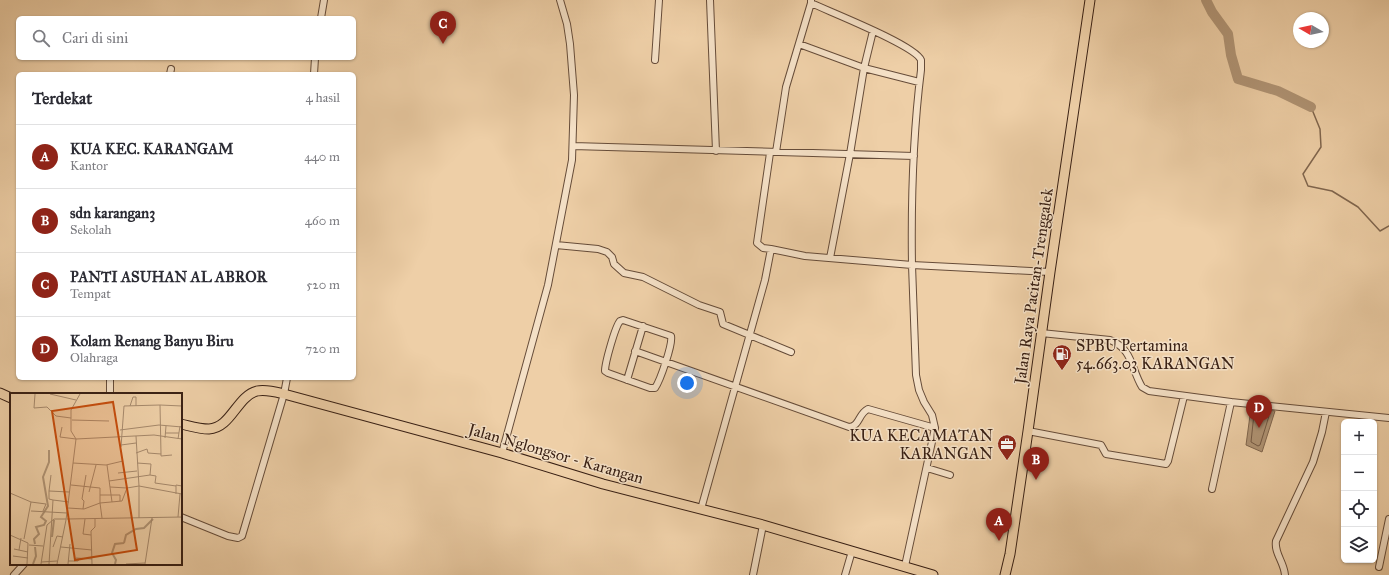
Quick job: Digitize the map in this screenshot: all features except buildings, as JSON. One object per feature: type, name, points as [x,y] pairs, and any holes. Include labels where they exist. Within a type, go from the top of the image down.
[{"type":"highway","name":"Jalan Raya Pacitan-Trenggalek","points":[[1005,575],[1010,554],[1090,0]]},
{"type":"highway","name":"Jalan Nglongsor - Karangan","points":[[182,424],[210,429],[219,426],[226,421],[250,395],[256,391],[265,390],[502,453],[603,484],[763,526],[933,575]]},
{"type":"highway","points":[[0,393],[10,398]]},
{"type":"street","points":[[321,16],[324,0]]},
{"type":"street","points":[[502,453],[548,285],[572,160],[574,95],[570,44],[567,24],[560,0]]},
{"type":"street","points":[[655,60],[656,29],[659,20],[659,0]]},
{"type":"street","points":[[710,0],[716,151]]},
{"type":"street","points":[[905,566],[935,428],[932,414],[922,396],[916,375],[912,265],[911,212],[921,60],[908,47],[894,39],[873,31],[811,2],[786,87],[757,243],[764,248],[805,256],[912,265],[1050,272]]},
{"type":"street","points":[[830,258],[850,154],[864,68],[873,31]]},
{"type":"street","points":[[799,44],[864,68],[919,82]]},
{"type":"street","points":[[314,72],[315,60]]},
{"type":"street","points":[[573,146],[914,156]]},
{"type":"street","points":[[556,245],[598,249],[607,252],[612,257],[614,264],[624,273],[644,277],[699,306],[720,312],[723,324],[791,352]]},
{"type":"street","points":[[701,509],[765,280],[772,249]]},
{"type":"street","points":[[623,320],[671,336],[672,341],[666,362],[655,388],[650,388],[605,371],[617,326],[620,321],[623,320]]},
{"type":"street","points":[[627,380],[643,326]]},
{"type":"street","points":[[1041,333],[1110,340],[1116,343],[1122,347],[1131,360],[1142,387],[1149,390],[1231,402],[1389,418]]},
{"type":"street","points":[[635,351],[849,427],[854,427],[857,425],[863,411],[868,409],[935,428]]},
{"type":"street","points":[[110,380],[110,393]]},
{"type":"street","points":[[182,517],[228,536],[238,538],[242,536],[284,394],[287,380]]},
{"type":"street","points":[[1028,431],[1101,444],[1106,454],[1166,464],[1184,396]]},
{"type":"street","points":[[1212,489],[1231,402]]},
{"type":"street","points":[[1285,575],[1284,566],[1276,549],[1276,541],[1313,462],[1326,412]]},
{"type":"street","points":[[927,468],[950,475]]},
{"type":"street","points":[[1379,567],[1387,540],[1389,519]]},
{"type":"street","points":[[753,575],[763,526]]},
{"type":"street","points":[[845,575],[852,551]]},
{"type":"street","points":[[14,575],[23,565]]},
{"type":"water","points":[[1251,408],[1275,411],[1262,452],[1246,445]]},
{"type":"waterway","points":[[1206,0],[1212,12],[1228,34],[1231,55],[1238,79],[1278,91],[1311,107]]},
{"type":"waterway","points":[[1311,107],[1320,129],[1321,147],[1303,174],[1308,186],[1332,191],[1358,207],[1380,231],[1389,226]]},
{"type":"place","name":"PANTI ASUHAN AL ABROR","points":[[443,44]]},
{"type":"place","name":"SPBU Pertamina 54.663.03 KARANGAN","points":[[1062,371]]},
{"type":"place","name":"Kolam Renang Banyu Biru","points":[[1259,428]]},
{"type":"place","name":"KUA KECAMATAN KARANGAN","points":[[1007,461]]},
{"type":"place","name":"sdn karangan3","points":[[1036,480]]},
{"type":"place","name":"KUA KEC. KARANGAM","points":[[999,541]]}]
